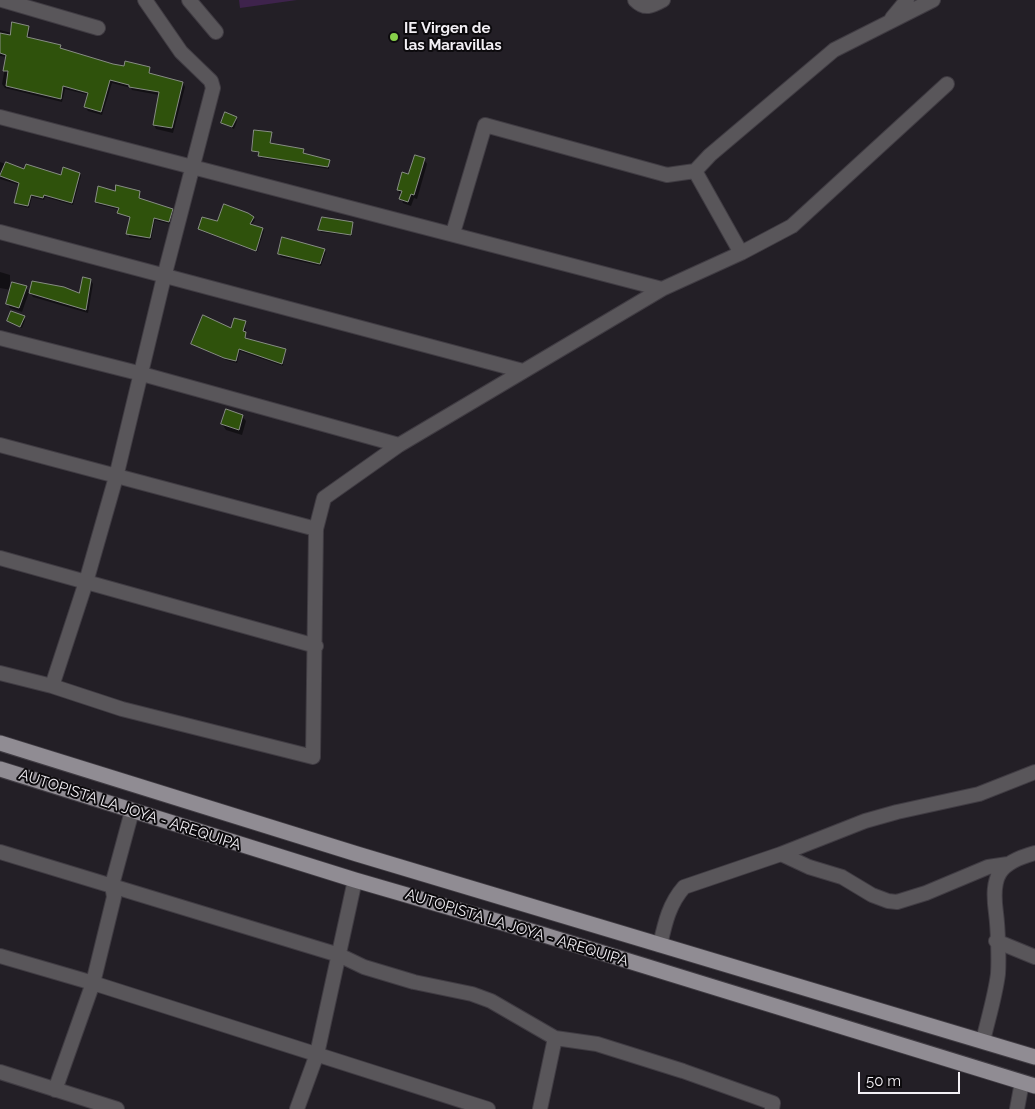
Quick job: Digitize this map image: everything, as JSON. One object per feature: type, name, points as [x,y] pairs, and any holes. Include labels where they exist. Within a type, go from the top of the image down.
[{"type":"main road","name":"AUTOPISTA LA JOYA - AREQUIPA","points":[[0,743],[357,854],[1035,1057]]},
{"type":"main road","name":"AUTOPISTA LA JOYA - AREQUIPA","points":[[0,769],[355,880],[541,934],[1028,1084]]},
{"type":"street","points":[[2,0],[98,28]]},
{"type":"street","points":[[52,686],[86,582],[116,477],[164,277],[213,88],[211,81],[181,52],[145,0]]},
{"type":"street","points":[[189,0],[216,32]]},
{"type":"street","points":[[635,0],[641,6],[649,7],[663,0]]},
{"type":"street","points":[[884,26],[907,0]]},
{"type":"street","points":[[453,233],[485,125],[667,175],[695,171],[710,155],[834,50],[932,0]]},
{"type":"street","points":[[0,673],[52,686],[122,709],[313,756],[316,646],[316,529],[324,498],[399,445],[662,289],[741,253],[792,226],[947,84]]},
{"type":"street","points":[[0,116],[192,168],[453,233],[662,289]]},
{"type":"street","points":[[695,171],[741,253]]},
{"type":"street","points":[[0,232],[523,371]]},
{"type":"street","points":[[0,338],[142,374],[399,445]]},
{"type":"street","points":[[0,446],[316,529]]},
{"type":"street","points":[[0,558],[316,646]]},
{"type":"street","points":[[660,945],[668,914],[676,896],[684,887],[781,854],[865,821],[979,794],[1035,772]]},
{"type":"street","points":[[55,1090],[93,983],[114,896],[112,886],[132,811]]},
{"type":"street","points":[[0,852],[339,955],[364,968],[414,982],[472,994],[491,1001],[555,1038],[596,1044],[683,1071],[773,1103],[772,1109]]},
{"type":"street","points":[[982,1041],[998,973],[993,888],[997,876],[1008,864],[1019,857],[1035,853]]},
{"type":"street","points":[[781,854],[809,867],[842,877],[872,895],[888,901],[898,902],[926,893],[988,867],[1008,864]]},
{"type":"street","points":[[297,1109],[317,1054],[355,880]]},
{"type":"street","points":[[996,942],[1035,957]]},
{"type":"street","points":[[0,956],[93,983],[488,1109]]},
{"type":"street","points":[[540,1109],[555,1038]]},
{"type":"street","points":[[0,1072],[117,1109]]},
{"type":"street","points":[[1018,1109],[1028,1084]]},
{"type":"shaded area","points":[[239,0],[297,0],[240,8]]},
{"type":"building","points":[[12,22],[29,26],[27,37],[61,45],[60,48],[113,64],[124,66],[125,61],[150,67],[149,73],[183,82],[172,128],[153,125],[159,92],[129,87],[129,85],[110,80],[101,112],[84,107],[88,93],[63,86],[61,99],[6,86],[8,71],[3,71],[6,55],[0,53],[0,33],[10,35]]},
{"type":"building","points":[[225,112],[237,117],[232,127],[221,123]]},
{"type":"building","points":[[254,130],[272,132],[270,143],[304,149],[303,153],[330,160],[328,167],[258,156],[259,152],[252,151]]},
{"type":"building","points":[[415,155],[425,158],[414,195],[411,194],[408,202],[399,199],[402,191],[397,190],[402,172],[408,174]]},
{"type":"building","points":[[6,162],[24,169],[26,164],[61,175],[63,167],[80,173],[72,203],[44,195],[43,198],[31,195],[28,206],[14,203],[19,183],[0,176]]},
{"type":"building","points":[[116,185],[140,191],[139,198],[173,209],[169,222],[154,218],[150,238],[126,234],[130,217],[117,213],[119,208],[95,202],[98,186],[115,191]]},
{"type":"building","points":[[224,204],[248,213],[254,217],[250,224],[263,228],[256,251],[198,229],[202,217],[217,221]]},
{"type":"building","points":[[322,217],[353,222],[351,235],[318,230]]},
{"type":"building","points":[[282,237],[325,249],[320,264],[278,254]]},
{"type":"building","points":[[83,277],[91,279],[86,310],[29,293],[32,281],[64,287],[79,293]]},
{"type":"building","points":[[12,282],[27,286],[19,308],[6,304]]},
{"type":"building","points":[[11,311],[25,316],[20,327],[7,321]]},
{"type":"building","points":[[203,315],[231,328],[234,318],[246,321],[243,331],[246,332],[245,338],[286,349],[282,364],[239,349],[236,361],[191,344]]},
{"type":"building","points":[[226,409],[243,415],[239,430],[221,424]]},
{"type":"place","name":"IE Virgen de las Maravillas","points":[[394,37]]}]
